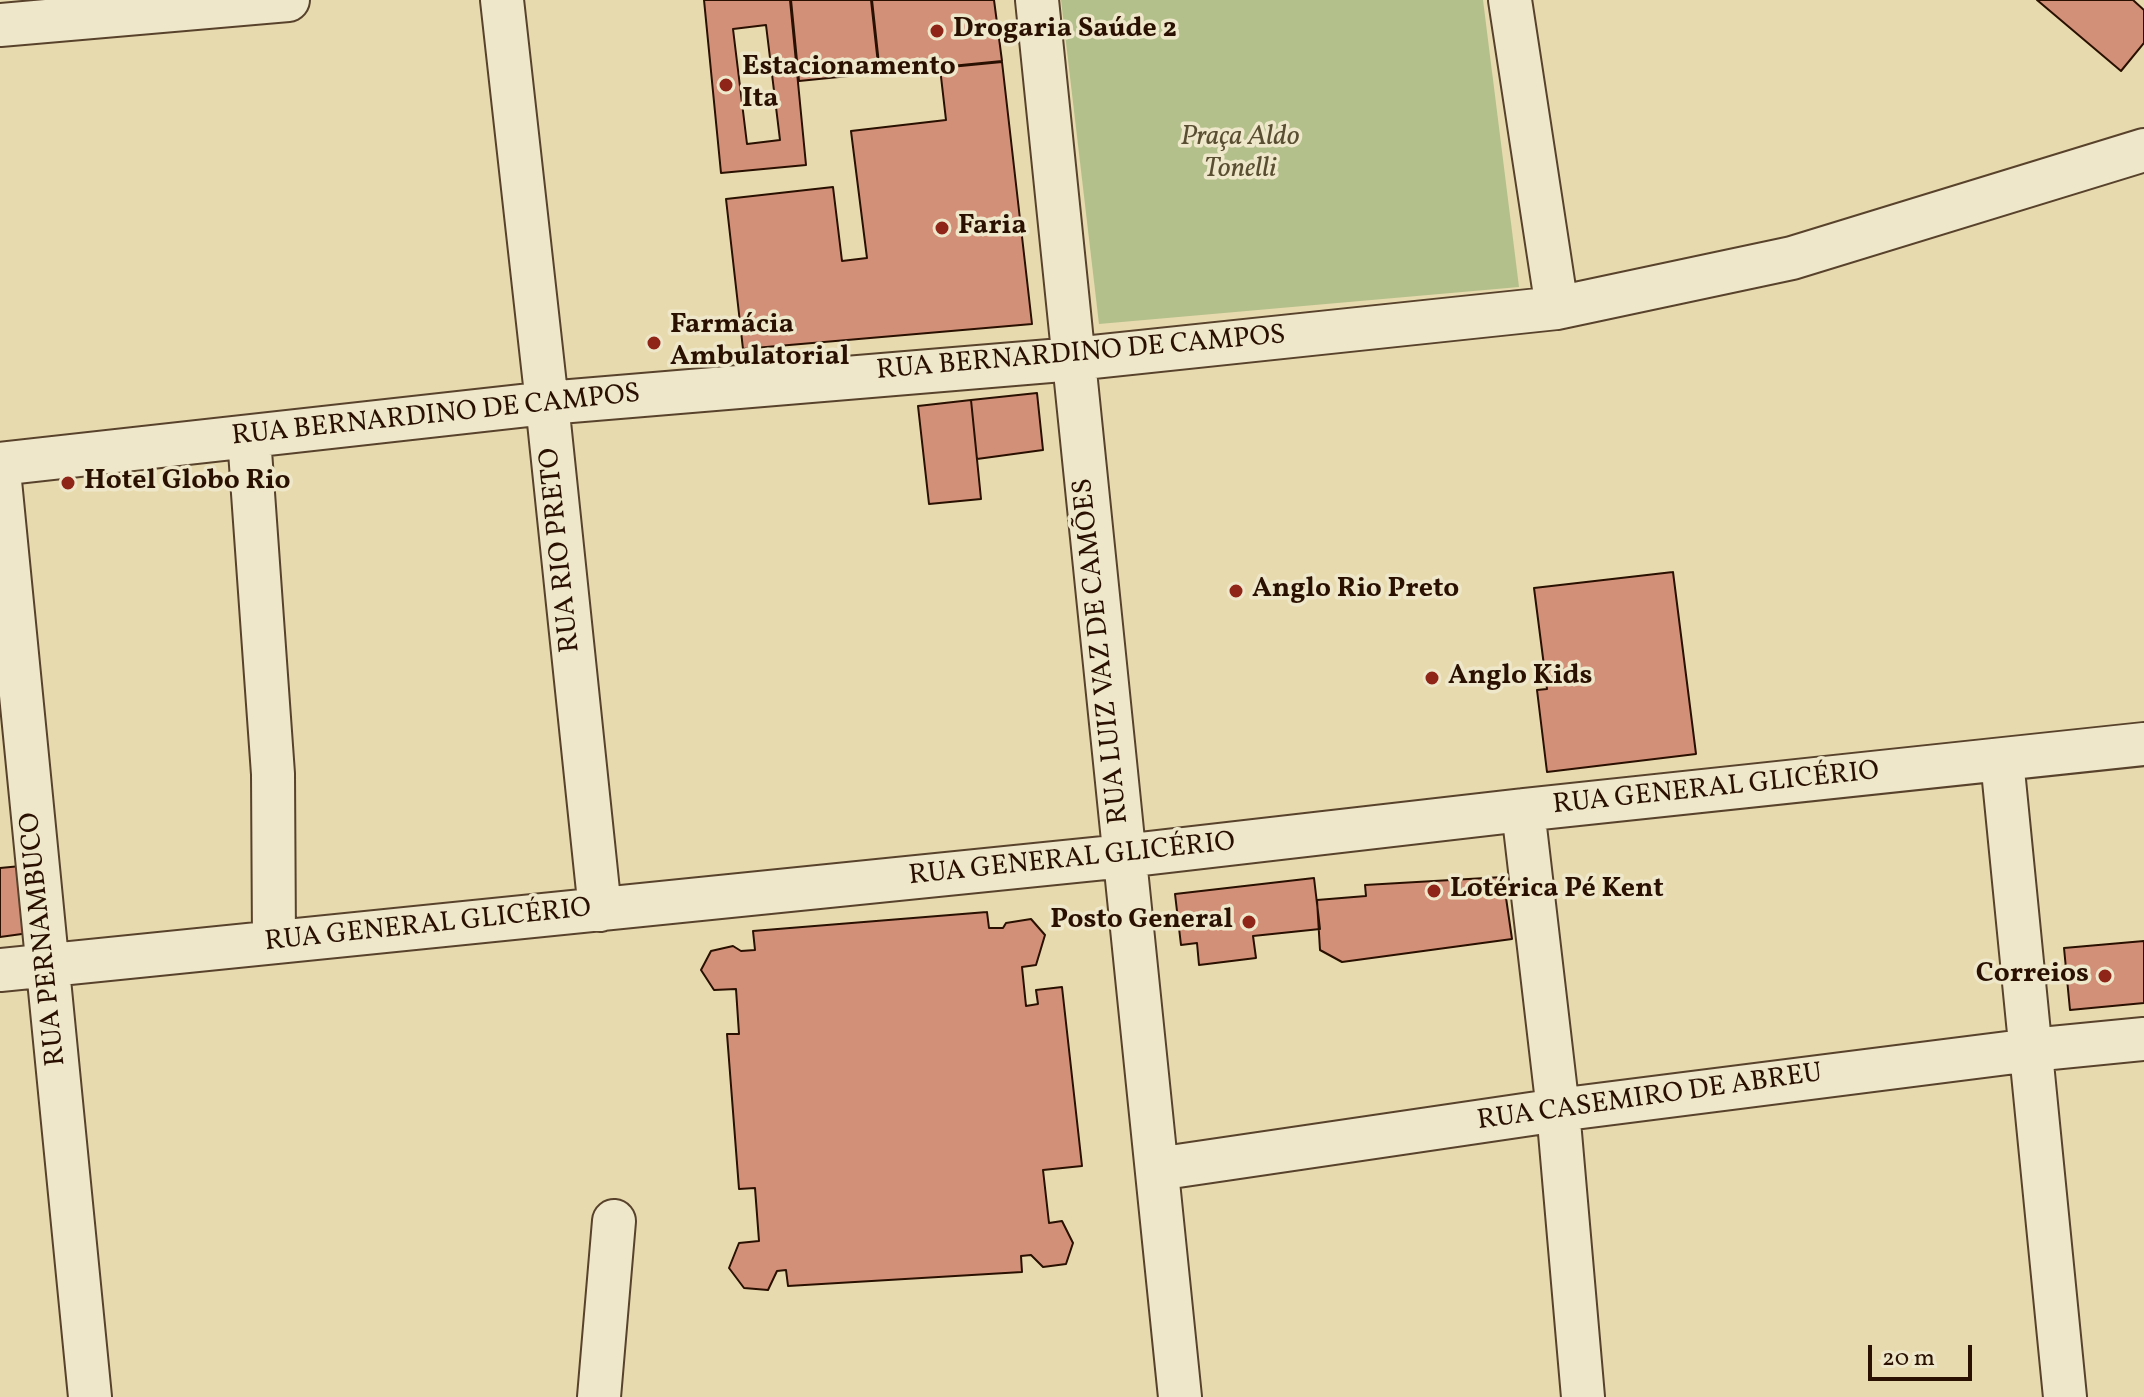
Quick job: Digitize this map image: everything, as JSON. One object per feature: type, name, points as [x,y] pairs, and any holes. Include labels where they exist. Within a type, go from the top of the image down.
[{"type":"street","points":[[0,25],[288,0]]},
{"type":"street","name":"RUA RIO PRETO","points":[[502,0],[600,910]]},
{"type":"street","name":"RUA LUIZ VAZ DE CAMÕES","points":[[1037,0],[1180,1397]]},
{"type":"street","points":[[1510,0],[1557,308]]},
{"type":"street","name":"RUA BERNARDINO DE CAMPOS","points":[[0,464],[547,403],[1074,359],[1557,308],[1792,258],[2144,150]]},
{"type":"street","points":[[249,437],[273,774],[274,942]]},
{"type":"street","name":"RUA PERNAMBUCO","points":[[0,481],[90,1397]]},
{"type":"street","name":"RUA GENERAL GLICÉRIO","points":[[0,970],[1124,856],[2144,744]]},
{"type":"street","points":[[2002,760],[2065,1397]]},
{"type":"street","points":[[1523,810],[1558,1110],[1583,1397]]},
{"type":"street","name":"RUA CASEMIRO DE ABREU","points":[[1157,1169],[1558,1110],[2031,1050],[2144,1039]]},
{"type":"street","points":[[599,1397],[614,1221]]},
{"type":"green space","name":"Praça Aldo Tonelli","points":[[1061,0],[1483,0],[1519,287],[1099,324]]},
{"type":"building","name":"Estacionamento Ita","points":[[704,0],[790,0],[806,165],[721,173]],"holes":[[[766,25],[780,140],[747,144],[733,29]]]},
{"type":"building","points":[[791,0],[871,0],[879,73],[799,81]]},
{"type":"building","name":"Drogaria Saúde 2","points":[[872,0],[994,0],[1002,61],[880,73]]},
{"type":"building","points":[[2037,0],[2133,0],[2144,10],[2144,43],[2121,71]]},
{"type":"building","name":"Faria","points":[[1002,62],[1032,324],[743,349],[726,199],[833,187],[842,261],[867,258],[851,131],[946,120],[940,68]]},
{"type":"building","points":[[1037,393],[1043,450],[977,459],[971,400]]},
{"type":"building","points":[[971,400],[981,499],[929,504],[918,406]]},
{"type":"building","points":[[1673,572],[1696,754],[1547,772],[1537,690],[1547,689],[1534,588]]},
{"type":"building","points":[[21,866],[29,933],[0,937],[0,868]]},
{"type":"building","points":[[1503,877],[1512,939],[1342,962],[1320,950],[1317,900],[1366,896],[1365,885]]},
{"type":"building","name":"Posto General","points":[[1314,878],[1320,929],[1253,936],[1256,958],[1199,965],[1197,943],[1181,945],[1175,894]]},
{"type":"building","points":[[987,912],[989,928],[1003,928],[1006,923],[1031,919],[1045,935],[1036,965],[1022,967],[1026,1006],[1038,1004],[1036,990],[1062,987],[1082,1166],[1043,1170],[1049,1223],[1062,1221],[1073,1243],[1066,1264],[1043,1267],[1031,1255],[1021,1256],[1022,1272],[788,1286],[786,1270],[777,1271],[768,1290],[744,1288],[729,1268],[739,1243],[759,1241],[755,1188],[739,1189],[727,1034],[739,1034],[736,989],[714,990],[701,970],[711,951],[733,946],[741,951],[755,950],[753,931]]},
{"type":"building","name":"Correios","points":[[2144,941],[2144,1003],[2070,1010],[2064,948]]},
{"type":"place","name":"Drogaria Saúde 2","points":[[937,31]]},
{"type":"place","name":"Estacionamento Ita","points":[[726,85]]},
{"type":"place","name":"Faria","points":[[942,228]]},
{"type":"place","name":"Farmácia Ambulatorial","points":[[654,343]]},
{"type":"place","name":"Hotel Globo Rio","points":[[68,483]]},
{"type":"place","name":"Anglo Rio Preto","points":[[1236,591]]},
{"type":"place","name":"Anglo Kids","points":[[1432,678]]},
{"type":"place","name":"Lotérica Pé Kent","points":[[1434,891]]},
{"type":"place","name":"Posto General","points":[[1249,922]]},
{"type":"place","name":"Correios","points":[[2105,976]]}]
